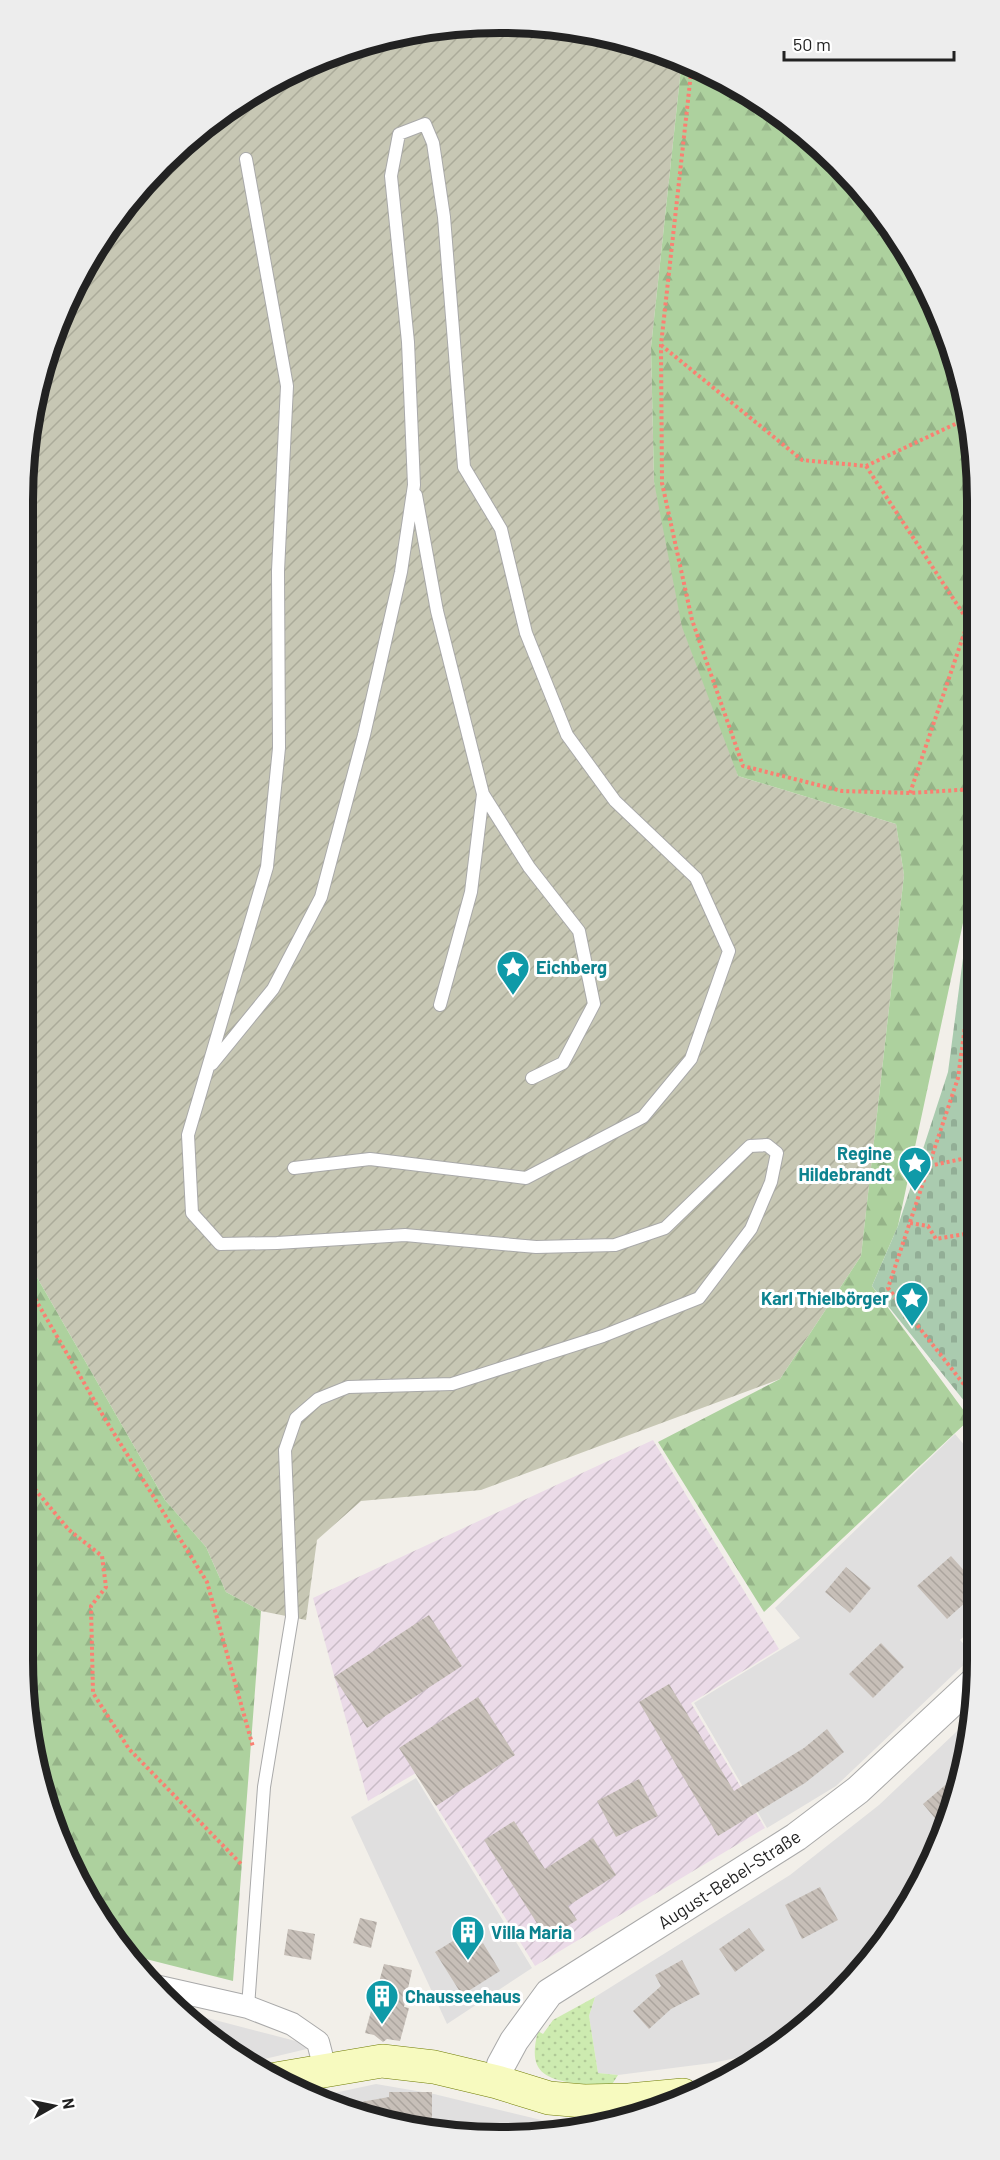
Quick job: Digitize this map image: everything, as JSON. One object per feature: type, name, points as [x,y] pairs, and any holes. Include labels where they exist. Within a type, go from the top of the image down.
[{"type":"main road","points":[[288,2076],[382,2061],[434,2067],[497,2082],[549,2098],[584,2102],[664,2097]]},
{"type":"street","name":"August-Bebel-Straße","points":[[497,2082],[501,2065],[514,2041],[549,1994],[796,1837],[858,1790],[966,1689]]},
{"type":"street","points":[[169,1989],[248,2007],[292,2024],[318,2043],[325,2069]]},
{"type":"lane","points":[[294,1168],[370,1159],[526,1178],[643,1117],[691,1059],[729,951],[696,878],[615,801],[567,735],[526,633],[501,529],[464,467],[444,217],[433,143],[425,124],[399,134],[392,176],[408,342],[414,485],[437,610],[483,794],[529,867],[579,931],[594,1004],[563,1063],[532,1077]]},
{"type":"lane","points":[[246,159],[287,386],[278,571],[279,748],[267,867],[188,1135],[192,1213],[220,1244],[405,1235],[536,1247],[615,1245],[665,1227],[750,1146],[767,1145],[777,1153],[771,1182],[751,1229],[699,1298],[603,1336],[452,1384],[348,1387],[318,1399],[296,1419],[285,1450],[292,1617],[264,1787],[248,2007]]},
{"type":"lane","points":[[207,1070],[273,989],[321,897],[364,735],[401,572],[414,485]]},
{"type":"lane","points":[[440,1005],[471,892],[483,794]]},
{"type":"path","points":[[691,74],[661,345],[662,483],[692,620],[743,766],[842,790],[910,793],[967,789]]},
{"type":"path","points":[[661,345],[802,460],[866,466],[960,422]]},
{"type":"path","points":[[866,466],[967,620]]},
{"type":"path","points":[[910,793],[967,625]]},
{"type":"path","points":[[967,1010],[958,1077],[888,1288],[967,1388]]},
{"type":"path","points":[[929,1166],[967,1158]]},
{"type":"path","points":[[910,1223],[928,1226],[936,1239],[967,1234]]},
{"type":"path","points":[[33,1297],[105,1419],[207,1582],[264,1787]]},
{"type":"path","points":[[33,1488],[69,1530],[102,1556],[106,1587],[92,1606],[93,1693],[129,1749],[258,1880]]},
{"type":"shaded area","points":[[469,34],[531,34],[561,37],[621,49],[650,58],[681,70],[651,347],[654,482],[738,776],[896,824],[904,875],[861,1256],[780,1379],[481,1490],[361,1501],[317,1540],[306,1620],[261,1611],[226,1592],[206,1547],[165,1500],[33,1270],[33,500],[34,469],[42,409],[58,350],[81,293],[96,266],[149,192],[192,149],[216,130],[293,81],[379,49],[439,37]]},
{"type":"shaded area","points":[[955,1434],[967,1448],[967,1633],[960,1640],[967,1648],[967,1662],[836,1786],[767,1828],[694,1703],[800,1638],[775,1608]]},
{"type":"shaded area","points":[[653,1440],[779,1649],[691,1703],[765,1828],[535,1966],[416,1773],[368,1801],[313,1598]]},
{"type":"shaded area","points":[[962,1726],[951,1781],[919,1867],[904,1894],[870,1944],[851,1968],[808,2011],[746,2056],[712,2063],[618,2075],[598,2073],[589,2016],[595,1997],[790,1875],[879,1805]]},
{"type":"shaded area","points":[[416,1778],[532,1968],[447,2024],[351,1817]]},
{"type":"shaded area","points":[[198,2016],[311,2045],[311,2048],[260,2060]]},
{"type":"shaded area","points":[[376,2084],[434,2094],[556,2124],[500,2127],[439,2123],[379,2111],[329,2094]]},
{"type":"green space","points":[[681,70],[734,96],[808,149],[851,192],[888,241],[919,293],[942,350],[958,409],[966,469],[967,904],[898,1226],[872,1286],[967,1415],[967,1422],[764,1612],[658,1442],[780,1379],[861,1256],[904,875],[896,824],[738,776],[682,627],[654,482],[651,347]]},
{"type":"green space","points":[[967,928],[967,1405],[872,1286],[898,1226],[948,1072]]},
{"type":"green space","points":[[33,1270],[165,1500],[206,1547],[226,1592],[261,1611],[233,1981],[141,1958],[112,1919],[81,1867],[49,1781],[37,1721],[33,1660]]},
{"type":"green space","points":[[595,1997],[589,2016],[598,2073],[618,2075],[611,2086],[561,2081],[544,2074],[536,2062],[535,2043],[538,2031],[543,2034],[553,2020]]},
{"type":"building","points":[[951,1556],[967,1574],[967,1601],[947,1619],[917,1586]]},
{"type":"building","points":[[846,1567],[871,1588],[850,1613],[825,1592]]},
{"type":"building","points":[[429,1615],[462,1666],[367,1728],[334,1677]]},
{"type":"building","points":[[881,1643],[904,1667],[873,1698],[849,1674]]},
{"type":"building","points":[[669,1684],[734,1791],[804,1748],[827,1729],[844,1752],[805,1783],[718,1836],[639,1702]]},
{"type":"building","points":[[478,1697],[515,1755],[436,1806],[399,1748]]},
{"type":"building","points":[[639,1779],[658,1816],[616,1837],[597,1801]]},
{"type":"building","points":[[951,1780],[938,1821],[923,1804]]},
{"type":"building","points":[[514,1821],[545,1869],[593,1838],[616,1875],[568,1906],[577,1920],[547,1939],[484,1840]]},
{"type":"building","points":[[820,1887],[838,1920],[802,1939],[785,1905]]},
{"type":"building","points":[[360,1918],[377,1922],[371,1948],[353,1943]]},
{"type":"building","points":[[749,1928],[765,1950],[735,1972],[719,1949]]},
{"type":"building","points":[[288,1929],[315,1934],[311,1960],[284,1955]]},
{"type":"building","name":"Villa Maria","points":[[466,1933],[476,1948],[483,1943],[500,1971],[462,1995],[435,1952]]},
{"type":"building","points":[[682,1960],[700,1994],[671,2009],[649,2029],[633,2011],[661,1986],[655,1975]]},
{"type":"building","points":[[384,1964],[412,1970],[404,2007],[409,2008],[400,2041],[387,2039],[383,2042],[374,2035],[365,2033]]},
{"type":"building","points":[[389,2092],[432,2092],[432,2122],[354,2103],[389,2097]]},
{"type":"place","name":"Eichberg","points":[[513,996]]},
{"type":"place","name":"Regine Hildebrandt","points":[[915,1192]]},
{"type":"place","name":"Karl Thielbörger","points":[[912,1327]]},
{"type":"place","name":"Villa Maria","points":[[468,1961]]},
{"type":"place","name":"Chausseehaus","points":[[382,2025]]}]
